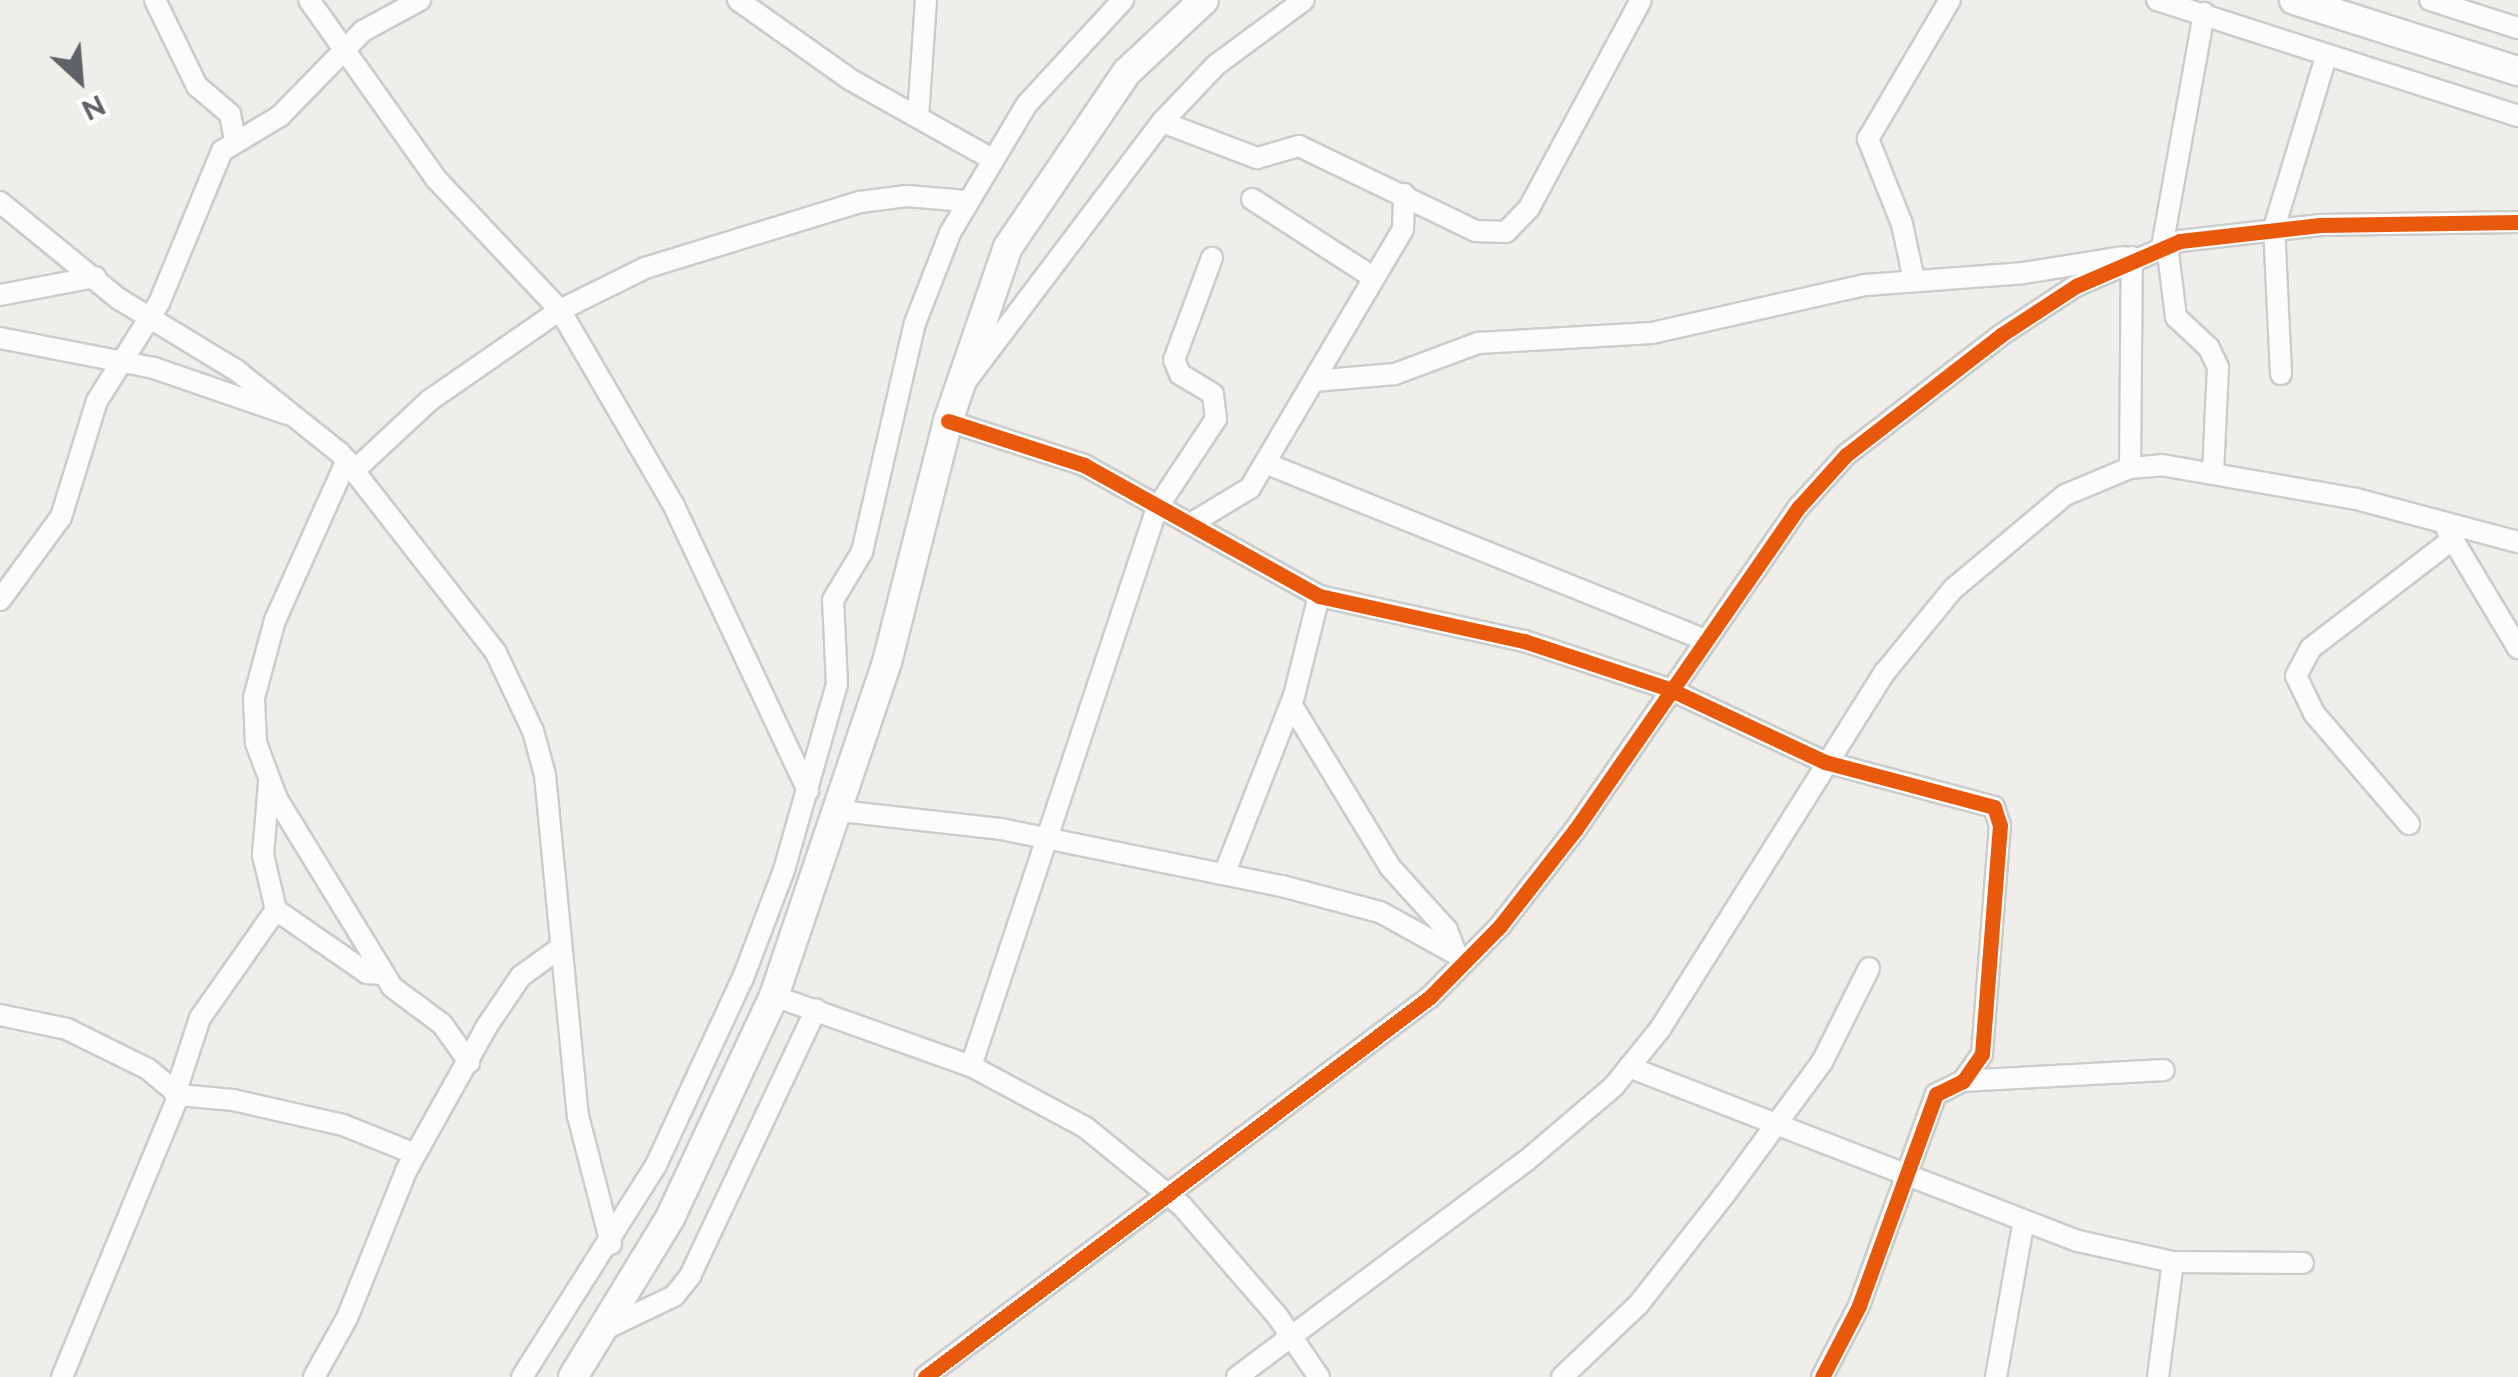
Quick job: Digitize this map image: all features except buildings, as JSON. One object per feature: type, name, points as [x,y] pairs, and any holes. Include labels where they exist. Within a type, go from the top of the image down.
[{"type":"main road","points":[[573,1377],[670,1218],[774,996],[840,811],[903,606],[948,421],[1008,248],[1046,184],[1126,72],[1204,0]]},
{"type":"main road","points":[[2294,0],[2518,70]]},
{"type":"street","points":[[155,0],[196,86],[230,114],[235,140]]},
{"type":"street","points":[[309,0],[436,179],[560,310],[668,496],[808,791]]},
{"type":"street","points":[[0,600],[68,503],[80,443],[117,362],[151,319],[200,194],[235,140],[280,116],[344,48],[420,0]]},
{"type":"street","points":[[738,0],[851,80],[990,158]]},
{"type":"street","points":[[918,116],[926,0]]},
{"type":"street","points":[[522,1377],[610,1244],[672,1132],[743,978],[808,791],[840,666],[833,600],[862,552],[915,323],[966,201],[990,158],[1105,8],[1124,0]]},
{"type":"street","points":[[963,385],[1162,122],[1216,65],[1304,0]]},
{"type":"street","points":[[1162,122],[1257,158],[1299,146],[1444,216],[1494,235],[1515,227],[1641,0]]},
{"type":"street","points":[[1914,280],[1902,224],[1868,139],[1950,0]]},
{"type":"street","points":[[2157,0],[2518,116]]},
{"type":"street","points":[[2430,0],[2518,28]]},
{"type":"street","points":[[2204,12],[2165,246],[2176,317],[2209,348],[2218,367],[2213,472]]},
{"type":"street","points":[[2281,374],[2274,228],[2326,57]]},
{"type":"street","points":[[1404,194],[1404,229]]},
{"type":"street","points":[[470,1062],[442,1024],[399,996],[384,974],[269,780],[256,743],[254,698],[275,620],[352,465],[430,400],[560,310],[677,256],[860,202],[907,196],[966,201]]},
{"type":"street","points":[[1252,200],[1374,278]]},
{"type":"street","points":[[0,202],[151,319],[236,370],[352,465],[474,620],[518,693],[539,749],[553,822],[560,948],[583,1152],[610,1244]]},
{"type":"street","points":[[1192,523],[1240,498],[1265,463],[1404,229],[1425,216],[1444,216]]},
{"type":"street","points":[[1314,382],[1395,374],[1478,343],[1652,332],[1790,298],[2134,256],[2165,246],[2274,228],[2518,222]]},
{"type":"street","points":[[2130,468],[2134,256]]},
{"type":"street","points":[[925,1377],[1411,1014],[1460,956],[1512,911],[1576,830],[1702,638],[1799,507],[1846,455],[2002,336],[2134,256]]},
{"type":"street","points":[[971,1066],[1157,508],[1216,419],[1213,394],[1180,374],[1174,360],[1212,258]]},
{"type":"street","points":[[0,295],[95,278]]},
{"type":"street","points":[[0,338],[117,362],[294,415]]},
{"type":"street","points":[[948,421],[1071,459],[1319,596],[1524,640],[1668,688],[1824,762],[1998,812],[1985,1040],[1976,1068],[1963,1081],[1936,1094],[1859,1306],[1822,1377]]},
{"type":"street","points":[[1265,463],[1702,638]]},
{"type":"street","points":[[1237,1377],[1551,1141],[1628,1068],[1668,1017],[1824,762],[1884,672],[1953,588],[2065,495],[2130,468],[2213,472],[2448,531],[2518,542]]},
{"type":"street","points":[[2448,531],[2518,648]]},
{"type":"street","points":[[2409,824],[2314,713],[2296,676],[2311,648],[2448,531]]},
{"type":"street","points":[[1225,872],[1291,704],[1319,596]]},
{"type":"street","points":[[1291,704],[1390,866],[1447,930],[1460,956]]},
{"type":"street","points":[[269,780],[264,854],[276,910],[367,973],[384,974]]},
{"type":"street","points":[[840,811],[1046,840],[1225,872],[1362,906],[1460,956]]},
{"type":"street","points":[[62,1377],[177,1094],[200,1018],[276,910]]},
{"type":"street","points":[[314,1377],[347,1318],[415,1154],[522,976],[560,948]]},
{"type":"street","points":[[1562,1377],[1661,1278],[1822,1062],[1869,968]]},
{"type":"street","points":[[774,996],[971,1066],[1085,1127],[1169,1194],[1291,1335],[1319,1377]]},
{"type":"street","points":[[601,1331],[674,1296],[690,1276],[816,1009]]},
{"type":"street","points":[[0,1016],[67,1029],[148,1069],[177,1094],[233,1100],[342,1125],[415,1154]]},
{"type":"street","points":[[1628,1068],[1909,1176],[2023,1225],[2172,1262],[2303,1263]]},
{"type":"street","points":[[1963,1081],[2164,1070]]},
{"type":"street","points":[[1996,1377],[2023,1225]]},
{"type":"street","points":[[2158,1377],[2172,1262]]},
{"type":"cycle path","points":[[925,1377],[1430,997],[1500,926],[1575,830],[1799,507],[1846,455],[2001,335],[2076,286],[2180,241],[2320,225],[2518,222]]},
{"type":"cycle path","points":[[948,421],[1084,465],[1319,596],[1524,641],[1669,689],[1825,762],[1994,807],[2000,825],[1982,1054],[1963,1081],[1936,1094],[1859,1306],[1822,1377]]}]
